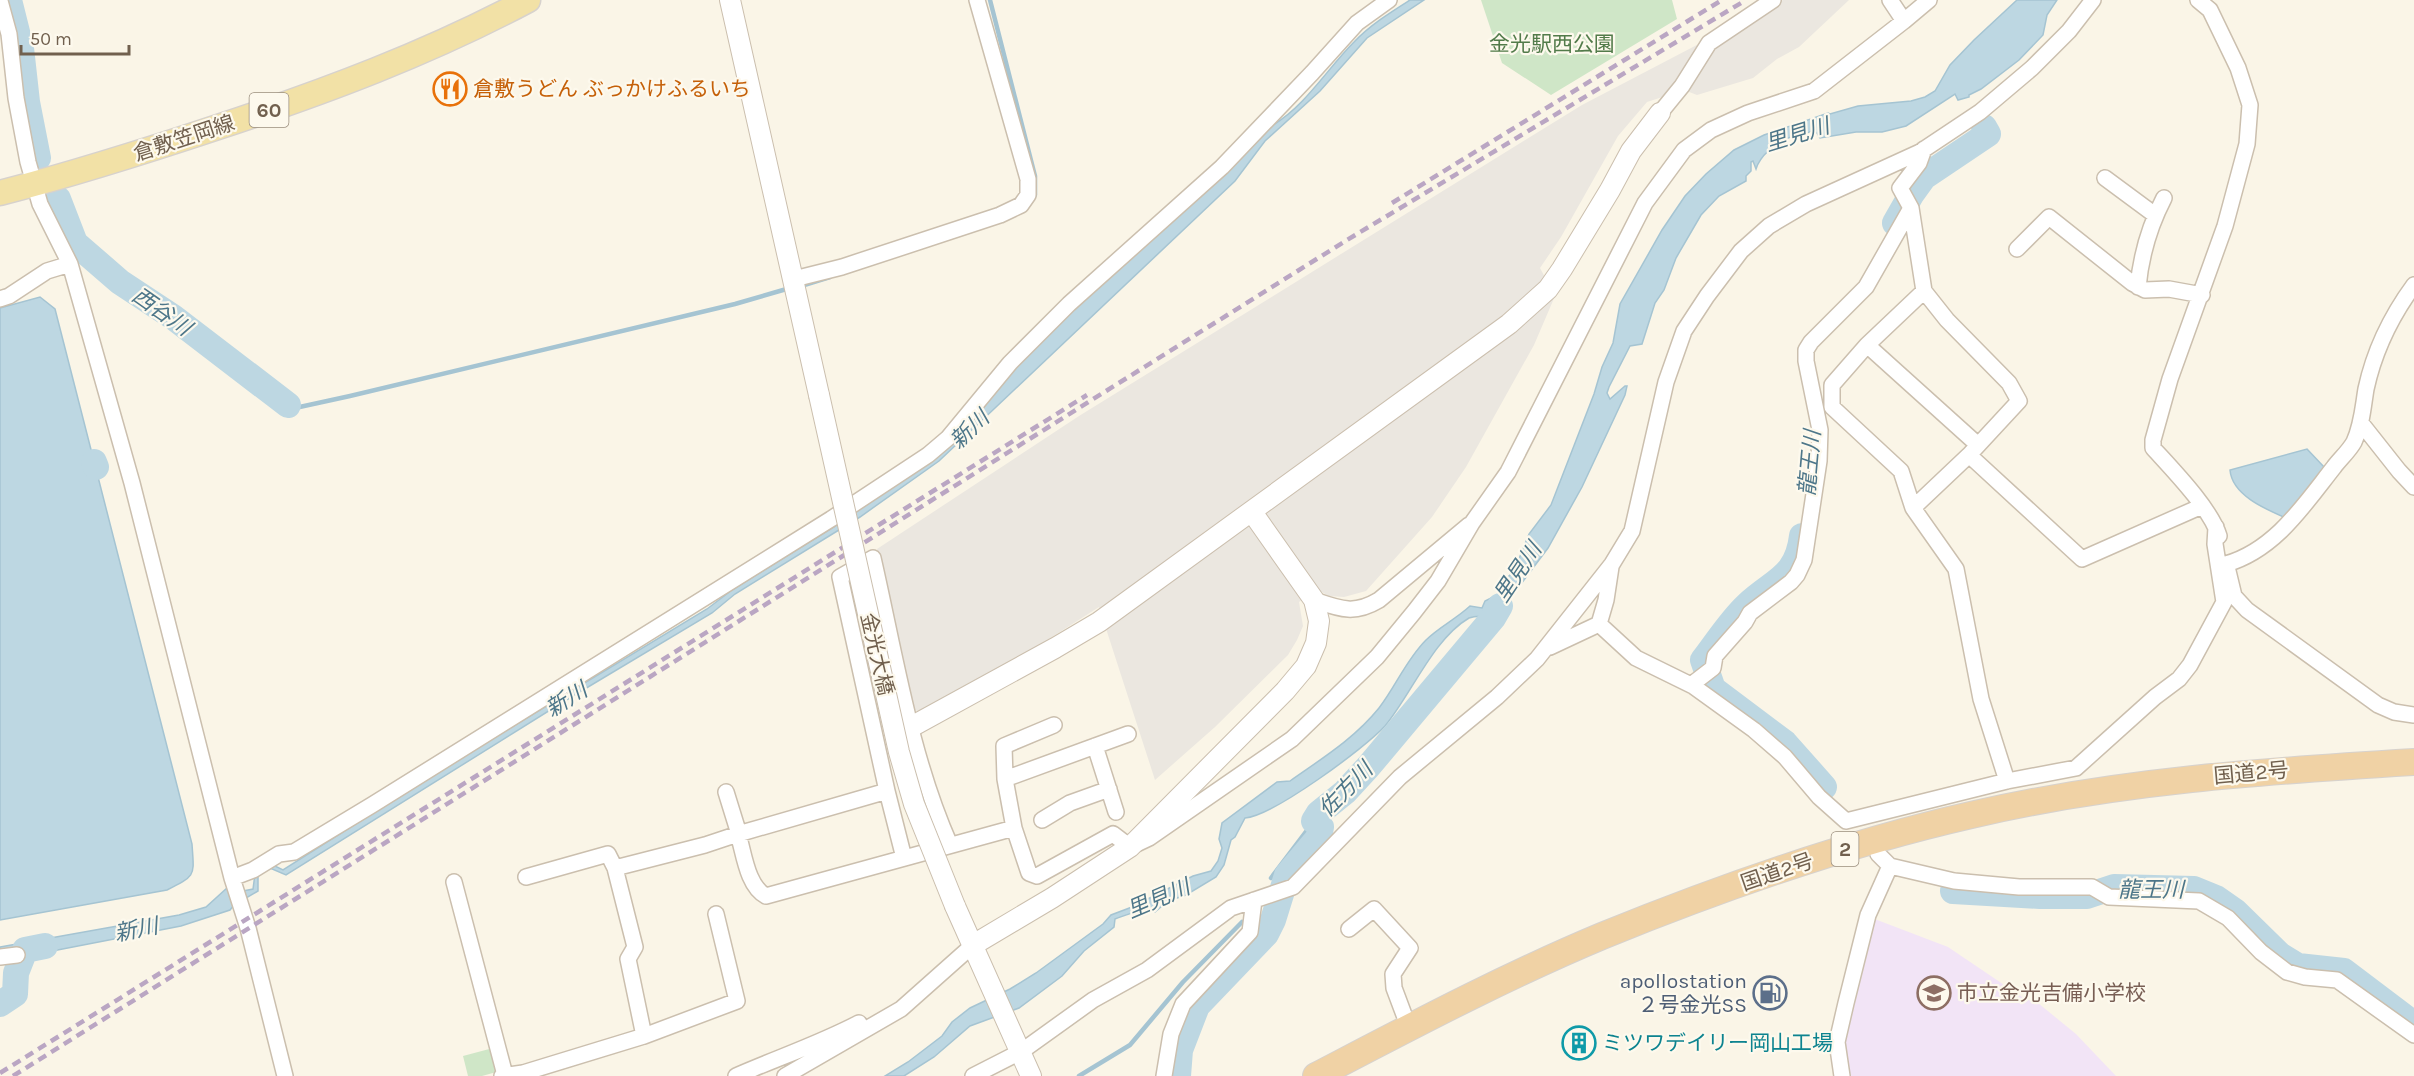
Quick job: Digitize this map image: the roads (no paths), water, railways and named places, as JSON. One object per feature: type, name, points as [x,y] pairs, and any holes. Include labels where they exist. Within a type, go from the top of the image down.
[{"type":"highway","name":"国道2号","points":[[1316,1076],[1409,1028],[1602,936],[1770,873],[1886,836],[1974,814],[2112,789],[2226,775],[2414,762]]},
{"type":"main road","name":"倉敷笠岡線","points":[[0,193],[142,153],[337,86],[454,36],[528,0]]},
{"type":"street","name":"金光大橋","points":[[730,0],[898,752],[918,814],[955,906],[1031,1076]]},
{"type":"street","points":[[795,285],[1021,206],[1028,195],[1028,179],[977,0]]},
{"type":"street","points":[[232,878],[253,870],[279,854],[294,852],[372,806],[822,525],[928,455],[948,438],[1010,363],[1069,304],[1222,167],[1357,23],[1389,0]]},
{"type":"street","points":[[876,747],[1099,622],[1509,324],[1548,289],[1586,230],[1631,151],[1682,86],[1709,43],[1773,0]]},
{"type":"street","points":[[1890,0],[1904,21]]},
{"type":"street","points":[[785,1076],[879,1024],[1052,898],[1130,847],[1174,822],[1292,739],[1377,657],[1438,580],[1472,523],[1508,472],[1645,203],[1684,150],[1711,130],[1748,113],[1814,91],[1929,0]]},
{"type":"street","points":[[973,1076],[1018,1043],[1147,970],[1231,908],[1293,887],[1400,777],[1497,697],[1545,649],[1612,564],[1632,531],[1666,382],[1684,331],[1741,251],[1769,226],[1806,204],[1924,149],[1980,112],[2032,68],[2069,31],[2093,0]]},
{"type":"street","points":[[2198,0],[2210,10],[2238,68],[2250,105],[2247,144],[2239,180],[2202,295],[2170,379],[2153,440],[2153,448],[2202,506],[2216,527],[2234,596],[2247,610],[2378,705],[2394,712],[2414,715]]},
{"type":"street","points":[[0,1],[9,34],[16,98],[34,184],[40,204],[70,264],[132,483],[232,878],[248,928],[285,1076]]},
{"type":"street","points":[[1913,508],[1974,450],[2019,401],[2008,383],[1947,321],[1924,291],[1911,208],[1900,188],[1920,163],[1924,149]]},
{"type":"street","points":[[2105,177],[2155,215]]},
{"type":"street","points":[[2138,287],[2141,256],[2155,215],[2164,198]]},
{"type":"street","points":[[1695,682],[1713,668],[1715,656],[1736,634],[1750,613],[1791,582],[1804,560],[1819,461],[1820,430],[1806,361],[1806,350],[1811,342],[1866,287],[1911,208]]},
{"type":"street","points":[[2017,249],[2049,217],[2138,287],[2145,290],[2169,289],[2202,295]]},
{"type":"street","points":[[0,299],[9,296],[47,271],[70,264]]},
{"type":"street","points":[[2226,564],[2240,560],[2292,521],[2353,443],[2361,423],[2373,364],[2388,326],[2414,285]]},
{"type":"street","points":[[1924,291],[1867,345],[1832,385],[1832,407],[1901,471],[1913,508],[1956,569],[1981,699],[2007,781]]},
{"type":"street","points":[[1867,345],[2082,559],[2202,506]]},
{"type":"street","points":[[2361,423],[2398,471],[2414,486]]},
{"type":"street","points":[[1130,847],[1285,691],[1306,666],[1316,643],[1319,621],[1314,600],[1252,512]]},
{"type":"street","points":[[1314,600],[1353,610],[1367,607],[1398,585],[1472,523]]},
{"type":"street","points":[[1599,624],[1636,658],[1695,682],[1785,758],[1819,797],[1846,820],[2007,781],[2076,768],[2139,710],[2179,679],[2190,665],[2224,602],[2215,544],[2216,527]]},
{"type":"street","points":[[904,858],[876,747],[840,577],[873,558],[923,775],[950,845]]},
{"type":"street","points":[[1545,649],[1599,624],[1612,564]]},
{"type":"street","points":[[1054,725],[1004,746],[1005,779],[1014,828],[1029,873],[1037,876],[1113,834],[1130,847]]},
{"type":"street","points":[[1005,779],[1128,734]]},
{"type":"street","points":[[1095,746],[1116,812]]},
{"type":"street","points":[[1042,820],[1070,803],[1109,789]]},
{"type":"street","points":[[615,868],[705,845],[887,791]]},
{"type":"street","points":[[726,792],[754,882],[758,892],[766,896],[1014,828]]},
{"type":"street","points":[[526,877],[609,854],[615,868],[635,947],[628,959],[644,1036]]},
{"type":"street","points":[[1878,854],[1890,866],[1954,881],[2019,886],[2092,887],[2109,897],[2199,901],[2228,918],[2261,952],[2287,972],[2305,977],[2337,980],[2414,1035]]},
{"type":"street","points":[[1842,1076],[1837,1042],[1868,915],[1890,866]]},
{"type":"street","points":[[454,882],[503,1076],[523,1073],[644,1036],[737,1000],[716,914]]},
{"type":"street","points":[[1164,1076],[1171,1034],[1183,1004],[1250,932],[1261,898]]},
{"type":"street","points":[[1349,929],[1374,909],[1410,948],[1393,974],[1394,988],[1409,1028]]},
{"type":"street","points":[[0,957],[17,955]]},
{"type":"street","points":[[736,1076],[778,1058],[804,1050],[865,1020],[879,1024]]},
{"type":"water","points":[[1410,0],[1424,0],[1367,38],[1320,91],[1265,141],[1235,181],[939,461],[860,517],[735,594],[712,613],[563,702],[286,875],[270,868],[258,876],[258,891],[234,905],[230,910],[181,926],[37,954],[19,949],[0,952],[0,947],[179,915],[206,907],[228,887],[243,891],[253,889],[255,874],[271,864],[283,870],[444,768],[707,609],[732,590],[835,526],[916,471],[1009,369],[1273,125],[1296,107],[1360,36]]},
{"type":"water","name":"里見川","points":[[2017,0],[2057,0],[2047,15],[2043,35],[2019,60],[1981,89],[1969,97],[1958,100],[1955,94],[1906,126],[1882,132],[1856,132],[1820,138],[1817,133],[1811,131],[1788,138],[1769,150],[1756,169],[1753,161],[1751,162],[1751,171],[1746,176],[1746,181],[1719,196],[1701,215],[1676,258],[1664,290],[1655,303],[1642,344],[1630,346],[1609,387],[1607,393],[1610,399],[1627,386],[1625,395],[1582,487],[1548,548],[1494,620],[1491,617],[1474,616],[1456,627],[1444,639],[1385,726],[1318,780],[1276,806],[1245,818],[1231,840],[1224,865],[1216,877],[1186,895],[1168,901],[1155,912],[1140,911],[1115,919],[1114,927],[1084,951],[1062,976],[1019,1008],[970,1026],[934,1057],[904,1076],[885,1076],[942,1036],[952,1022],[970,1008],[1010,989],[1036,973],[1103,924],[1111,915],[1193,876],[1211,871],[1218,861],[1222,848],[1219,839],[1222,823],[1277,782],[1290,781],[1348,739],[1379,708],[1426,640],[1470,606],[1482,608],[1485,601],[1508,587],[1506,579],[1514,571],[1529,534],[1551,505],[1613,343],[1620,304],[1662,230],[1685,196],[1706,174],[1734,150],[1764,135],[1828,113],[1858,106],[1911,101],[1925,97],[1935,91],[1950,65]]},
{"type":"water","points":[[40,297],[55,309],[192,844],[193,869],[189,877],[167,890],[0,920],[0,308]]},
{"type":"water","points":[[2307,449],[2325,468],[2286,518],[2251,500],[2243,494],[2232,479],[2230,470]]},
{"type":"waterway","name":"西谷川","points":[[9,0],[21,48],[27,102],[38,158]]},
{"type":"waterway","points":[[990,0],[1035,176],[1035,195]]},
{"type":"waterway","name":"龍王川","points":[[1895,223],[1924,177],[1988,134],[1984,127]]},
{"type":"waterway","name":"西谷川","points":[[58,199],[75,243],[120,282],[173,317],[288,405]]},
{"type":"waterway","points":[[801,286],[830,277]]},
{"type":"waterway","points":[[288,405],[295,408],[350,396],[735,304],[790,288]]},
{"type":"waterway","points":[[94,462],[96,467]]},
{"type":"waterway","name":"龍王川","points":[[1802,536],[1795,561],[1789,570],[1741,611],[1703,660],[1713,689],[1785,743],[1824,787]]},
{"type":"waterway","name":"佐方川","points":[[1178,1076],[1180,1050],[1197,1006],[1266,934],[1273,920],[1287,875],[1319,837],[1321,827],[1314,821],[1319,813],[1345,792],[1368,767],[1493,618],[1500,606]]},
{"type":"waterway","points":[[1271,878],[1314,821]]},
{"type":"waterway","name":"龍王川","points":[[1953,891],[2087,896],[2114,887],[2194,889],[2216,898],[2236,912],[2280,955],[2298,966],[2344,971],[2414,1024]]},
{"type":"waterway","points":[[1079,1076],[1130,1045],[1183,982],[1242,922]]},
{"type":"waterway","name":"新川","points":[[0,1004],[15,994],[16,973],[25,950],[45,946]]},
{"type":"railway","points":[[1392,203],[1722,0]]},
{"type":"railway","points":[[13,1076],[1347,240],[1746,0]]},
{"type":"railway","points":[[0,1073],[1087,395]]},
{"type":"place","name":"倉敷うどん ぶっかけふるいち","points":[[450,89]]},
{"type":"place","name":"apollostation ２号金光SS","points":[[1770,993]]},
{"type":"place","name":"市立金光吉備小学校","points":[[1934,993]]},
{"type":"place","name":"ミツワデイリー岡山工場","points":[[1579,1043]]},
{"type":"park label","name":"金光駅西公園","points":[[1552,44]]}]
